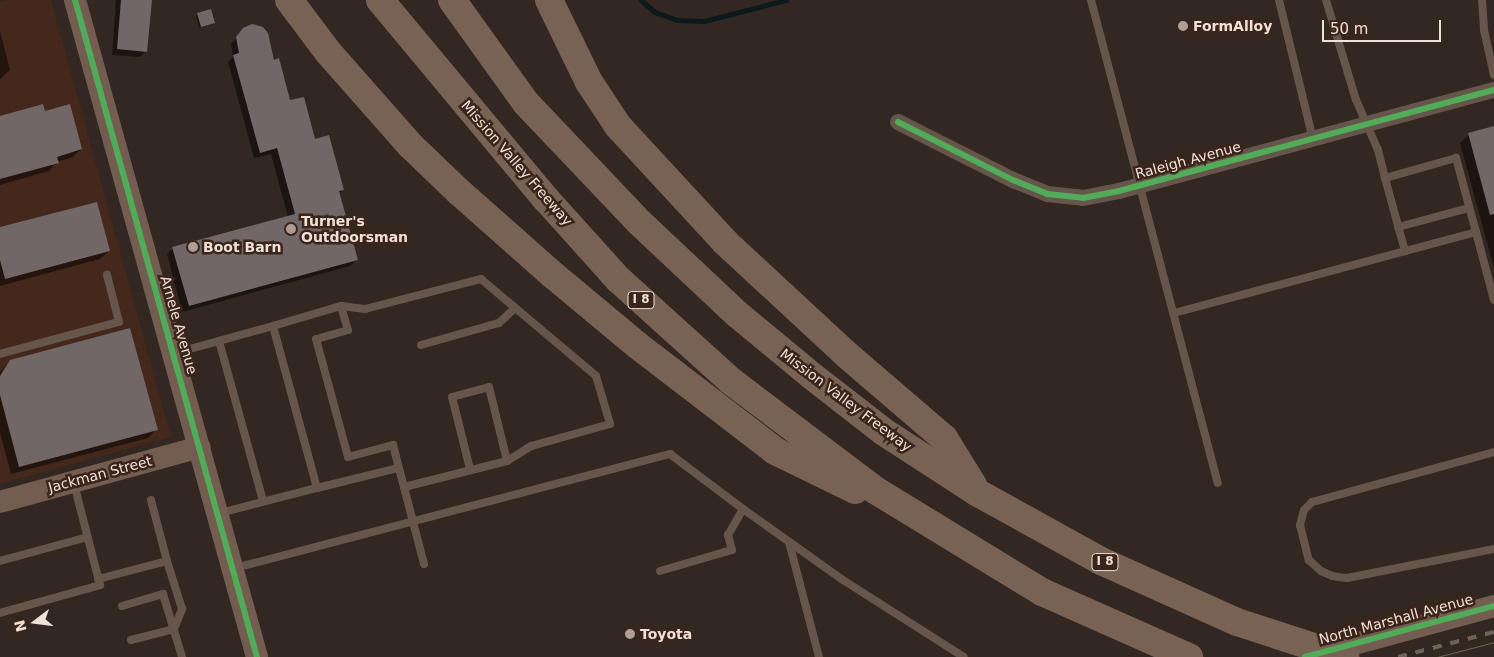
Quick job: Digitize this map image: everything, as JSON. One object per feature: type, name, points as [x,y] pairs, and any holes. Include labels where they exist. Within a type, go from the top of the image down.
[{"type":"highway","points":[[289,0],[328,52],[410,145],[494,224],[637,345],[775,451],[957,540]]},
{"type":"highway","name":"Mission Valley Freeway","points":[[380,0],[546,199],[618,279],[731,381],[875,490],[1042,592],[1178,653]]},
{"type":"highway","name":"Mission Valley Freeway","points":[[452,0],[526,103],[639,222],[737,314],[884,432],[978,493],[1101,561],[1237,622],[1344,657]]},
{"type":"highway","points":[[549,0],[592,87],[618,126],[725,242],[847,355],[944,438],[978,493]]},
{"type":"street","name":"Arnele Avenue","points":[[75,0],[200,446],[256,657]]},
{"type":"street","name":"Raleigh Avenue","points":[[898,122],[1013,180],[1047,194],[1083,198],[1141,185],[1494,90]]},
{"type":"street","name":"Jackman Street","points":[[0,502],[200,446]]},
{"type":"street","name":"North Marshall Avenue","points":[[1305,657],[1494,606]]},
{"type":"lane","points":[[1091,0],[1218,483]]},
{"type":"lane","points":[[1279,0],[1313,139]]},
{"type":"lane","points":[[1326,0],[1356,100],[1378,150],[1405,251]]},
{"type":"lane","points":[[1482,0],[1484,30],[1494,75]]},
{"type":"lane","points":[[1385,178],[1456,158],[1494,300]]},
{"type":"lane","points":[[1398,227],[1469,208]]},
{"type":"lane","points":[[1174,312],[1476,232]]},
{"type":"lane","points":[[0,354],[119,322],[107,275]]},
{"type":"lane","points":[[174,353],[341,306],[365,309],[481,279],[596,376],[610,424],[531,446],[507,461],[404,487]]},
{"type":"lane","points":[[341,306],[348,330],[316,339],[348,458],[393,445],[424,564]]},
{"type":"lane","points":[[421,344],[499,323],[515,308]]},
{"type":"lane","points":[[272,326],[317,488]]},
{"type":"lane","points":[[219,341],[263,500]]},
{"type":"lane","points":[[470,469],[452,397],[489,388],[507,461]]},
{"type":"lane","points":[[1494,452],[1312,502],[1304,510],[1300,525],[1309,560],[1321,571],[1332,576],[1347,578],[1494,548]]},
{"type":"lane","points":[[233,568],[670,454],[843,580],[964,657]]},
{"type":"lane","points":[[218,514],[263,500],[398,468]]},
{"type":"lane","points":[[0,612],[100,585],[74,482]]},
{"type":"lane","points":[[151,500],[182,608],[174,629]]},
{"type":"lane","points":[[660,571],[732,550],[728,535],[743,509]]},
{"type":"lane","points":[[0,561],[88,537]]},
{"type":"lane","points":[[789,542],[819,657]]},
{"type":"lane","points":[[98,579],[167,561]]},
{"type":"lane","points":[[122,606],[163,594],[182,657]]},
{"type":"lane","points":[[131,640],[174,629]]},
{"type":"shaded area","points":[[8,0],[51,0],[171,437],[0,484],[0,2]]},
{"type":"building","points":[[121,0],[152,0],[147,52],[117,49]]},
{"type":"building","points":[[211,9],[215,23],[201,27],[197,13]]},
{"type":"building","points":[[252,24],[263,27],[268,33],[274,60],[279,58],[290,100],[304,97],[315,139],[329,135],[344,190],[339,191],[358,260],[189,306],[172,247],[295,214],[277,148],[260,153],[233,55],[239,53],[236,37],[243,28]]},
{"type":"building","points":[[43,104],[45,111],[70,104],[82,149],[57,157],[59,163],[0,179],[0,116]]},
{"type":"building","points":[[1494,126],[1494,214],[1490,215],[1468,133]]},
{"type":"building","points":[[97,202],[110,251],[5,279],[0,260],[0,227]]},
{"type":"building","points":[[130,328],[158,430],[19,467],[0,395],[0,376],[10,360]]},
{"type":"waterway","points":[[641,0],[655,12],[677,20],[704,21],[786,0]]},
{"type":"tram line","points":[[1437,657],[1494,642]]},
{"type":"railway","points":[[1398,657],[1494,632]]},
{"type":"cycle path","points":[[75,0],[257,657]]},
{"type":"cycle path","points":[[898,122],[1013,180],[1047,194],[1083,198],[1119,191],[1494,90]]},
{"type":"cycle path","points":[[1305,657],[1494,606]]},
{"type":"place","name":"FormAlloy","points":[[1183,26]]},
{"type":"place","name":"Turner's Outdoorsman","points":[[291,229]]},
{"type":"place","name":"Boot Barn","points":[[193,247]]},
{"type":"place","name":"Toyota","points":[[630,634]]}]
